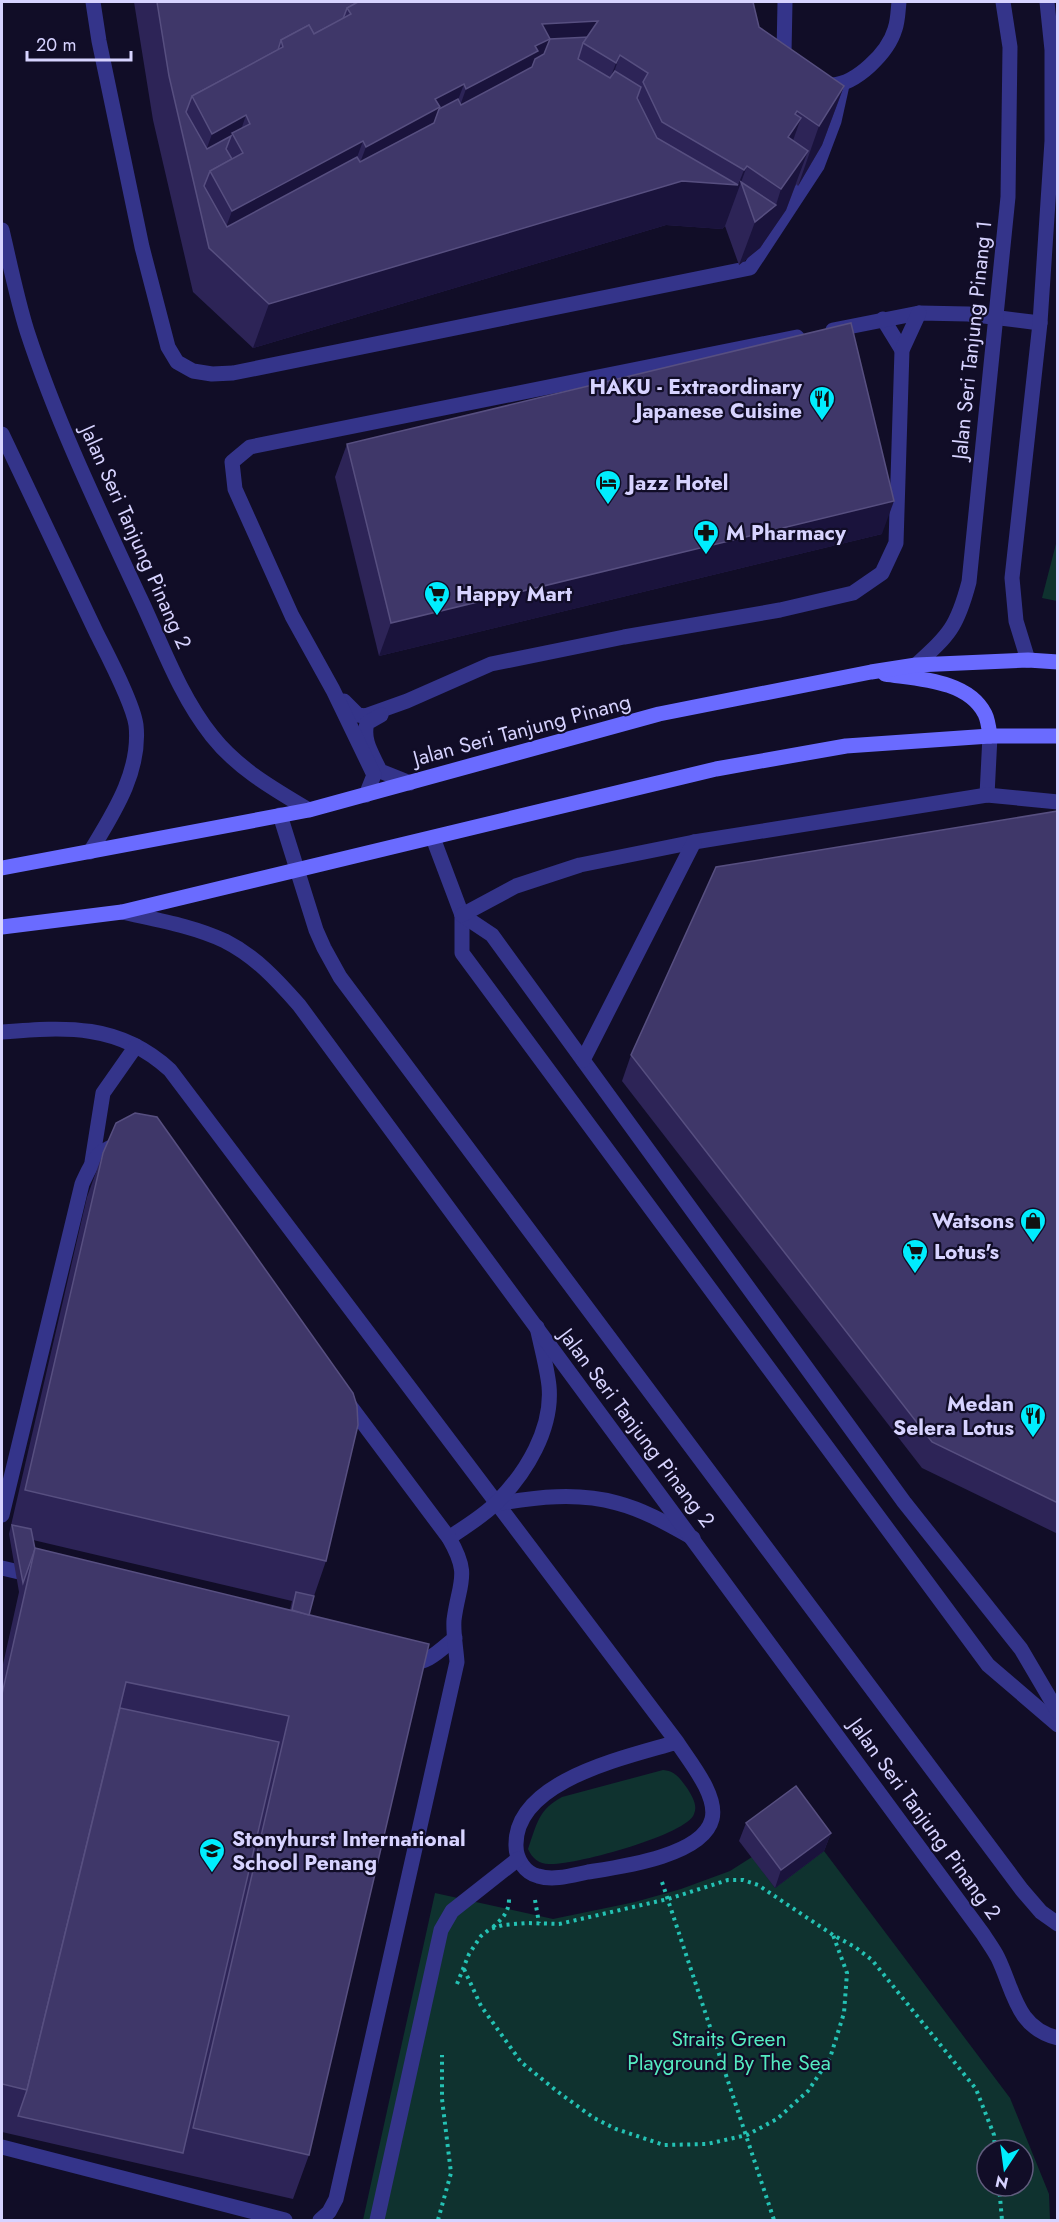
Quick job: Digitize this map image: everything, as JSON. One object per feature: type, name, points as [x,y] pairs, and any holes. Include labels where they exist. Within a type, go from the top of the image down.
[{"type":"main road","name":"Jalan Seri Tanjung Pinang","points":[[2,868],[309,810],[659,714],[871,672],[916,665],[1028,660],[1058,662]]},
{"type":"main road","points":[[871,672],[936,682],[956,688],[974,698],[986,714],[990,736]]},
{"type":"main road","points":[[2,927],[122,912],[716,769],[846,746],[990,736],[1058,736]]},
{"type":"street","points":[[93,2],[142,248],[168,347],[177,362],[193,371],[212,375],[233,373],[750,268],[817,166],[834,121],[842,85]]},
{"type":"street","points":[[785,2],[784,53],[793,72]]},
{"type":"street","points":[[821,86],[842,85],[864,72],[882,52],[895,30],[899,2]]},
{"type":"street","name":"Jalan Seri Tanjung Pinang 1","points":[[916,665],[945,638],[956,623],[969,582],[1008,197],[1010,47],[1003,2]]},
{"type":"street","points":[[1028,660],[1016,621],[1012,578],[1041,323],[1055,49],[1047,2]]},
{"type":"street","name":"Jalan Seri Tanjung Pinang 2","points":[[2,230],[27,331],[60,418],[98,509],[185,696],[211,735],[225,751],[262,783],[309,810]]},
{"type":"street","points":[[366,795],[374,775],[333,690],[292,616],[236,489],[232,462],[250,447],[883,319],[919,314],[954,313],[1041,323]]},
{"type":"street","points":[[333,690],[358,715],[365,716],[407,701],[491,664],[624,637],[780,610],[853,593],[882,573],[896,543],[902,350],[919,314]]},
{"type":"street","points":[[883,319],[902,350]]},
{"type":"street","points":[[2,434],[102,645],[136,724],[131,770],[114,811],[90,852]]},
{"type":"street","points":[[407,701],[367,723],[364,735],[380,771],[410,783]]},
{"type":"street","points":[[987,795],[990,736]]},
{"type":"street","points":[[462,915],[516,886],[580,865],[694,842],[987,795],[1058,802]]},
{"type":"street","name":"Jalan Seri Tanjung Pinang 2","points":[[280,815],[324,948],[340,977],[1022,1890],[1041,1912],[1058,1924]]},
{"type":"street","points":[[433,838],[462,915],[462,953],[469,963],[988,1665],[1058,1725]]},
{"type":"street","points":[[583,1060],[694,842]]},
{"type":"street","name":"Jalan Seri Tanjung Pinang 2","points":[[122,912],[183,926],[225,941],[254,960],[275,978],[299,1005],[983,1934],[998,1958],[1025,2018],[1034,2028],[1046,2035],[1058,2038]]},
{"type":"street","points":[[462,915],[492,935],[904,1502],[1021,1649],[1058,1712]]},
{"type":"street","points":[[2,1032],[57,1028],[102,1032],[155,1056],[170,1070],[677,1742],[708,1790],[713,1804],[712,1819],[705,1833],[693,1842],[655,1859],[557,1877],[538,1876],[527,1870],[518,1859],[517,1832],[525,1814],[538,1798],[552,1787],[606,1764],[677,1742]]},
{"type":"street","points":[[2,1515],[82,1184],[92,1162],[103,1093],[136,1046]]},
{"type":"street","points":[[92,1162],[104,1149],[123,1144],[144,1146]]},
{"type":"street","points":[[449,1538],[496,1504],[529,1461],[541,1434],[548,1413],[549,1387],[537,1327]]},
{"type":"street","points":[[320,2220],[329,2212],[336,2199],[457,1662],[454,1620],[463,1569],[449,1538],[333,1384]]},
{"type":"street","points":[[496,1504],[530,1498],[559,1497],[616,1502],[648,1514],[693,1538]]},
{"type":"street","points":[[2,1568],[48,1579]]},
{"type":"street","points":[[394,1660],[416,1664],[426,1660],[455,1638]]},
{"type":"street","points":[[377,2220],[441,1930],[452,1911],[518,1859]]},
{"type":"street","points":[[2,2147],[285,2220]]},
{"type":"path","points":[[655,1859],[774,2220]]},
{"type":"path","points":[[490,1929],[503,1925],[527,1923],[559,1924],[668,1899],[728,1880],[743,1880],[758,1885],[872,1960],[976,2089],[994,2138]]},
{"type":"path","points":[[455,1990],[469,1954],[481,1936],[504,1917],[509,1907],[509,1896]]},
{"type":"path","points":[[464,1968],[481,2006],[521,2062],[594,2118],[616,2129],[664,2145],[707,2144],[747,2135],[777,2119],[808,2091],[830,2058],[844,2013],[847,1973],[833,1935]]},
{"type":"path","points":[[438,2220],[451,2173],[442,2099],[441,2054]]},
{"type":"path","points":[[1000,2198],[1002,2220]]},
{"type":"green space","points":[[1057,540],[1058,601],[1042,598]]},
{"type":"green space","points":[[663,1770],[677,1776],[687,1788],[695,1804],[694,1814],[687,1822],[672,1831],[628,1848],[562,1863],[542,1863],[534,1858],[528,1849],[539,1819],[548,1807],[562,1797]]},
{"type":"green space","name":"Straits Green Playground By The Sea","points":[[824,1851],[1010,2098],[1026,2138],[975,2138],[975,2198],[1035,2198],[1035,2160],[1049,2194],[1050,2220],[363,2220],[435,1893],[553,1919],[635,1902],[681,1889],[730,1871],[752,1857],[775,1888]]},
{"type":"building","points":[[157,2],[358,2],[347,8],[343,19],[314,34],[309,25],[281,40],[278,50],[192,96],[186,112],[207,149],[231,136],[226,149],[232,159],[210,171],[204,186],[227,227],[357,157],[360,162],[434,123],[439,109],[458,99],[461,105],[532,67],[535,59],[544,54],[550,39],[588,37],[583,43],[578,59],[610,78],[615,71],[641,87],[637,98],[657,138],[738,185],[682,181],[269,304],[209,248],[169,76]]},
{"type":"building","points":[[358,2],[753,2],[759,27],[844,86],[819,126],[797,111],[795,114],[801,118],[788,137],[808,151],[781,189],[747,166],[744,170],[662,122],[643,82],[648,73],[620,55],[616,63],[583,43],[598,21],[542,24],[550,39],[535,46],[538,51],[466,89],[464,84],[435,99],[440,107],[366,147],[363,141],[232,211],[210,171],[243,153],[232,133],[250,124],[246,115],[212,134],[192,96],[283,47],[281,40],[309,25],[314,34],[351,14],[347,8]]},
{"type":"building","points":[[741,182],[776,205],[755,222]]},
{"type":"building","name":"Jazz Hotel","points":[[851,323],[894,501],[391,623],[347,444]]},
{"type":"building","name":"Lotus's","points":[[1058,811],[1058,1503],[932,1442],[631,1055],[716,867]]},
{"type":"building","points":[[135,1113],[157,1117],[353,1393],[357,1406],[358,1425],[326,1561],[25,1490],[103,1153],[116,1123]]},
{"type":"building","points":[[12,1525],[31,1529],[35,1549],[23,1583]]},
{"type":"building","points":[[35,1548],[429,1644],[309,2155],[193,2128],[289,1716],[126,1682],[27,2090],[2,2084],[2,1694]]},
{"type":"building","points":[[296,1592],[314,1596],[309,1615],[292,1610]]},
{"type":"building","points":[[120,1708],[279,1742],[183,2153],[18,2116],[27,2090]]},
{"type":"building","points":[[796,1786],[831,1833],[781,1870],[746,1823]]},
{"type":"place","name":"HAKU - Extraordinary Japanese Cuisine","points":[[822,422]]},
{"type":"place","name":"Jazz Hotel","points":[[608,506]]},
{"type":"place","name":"M Pharmacy","points":[[706,556]]},
{"type":"place","name":"Happy Mart","points":[[437,617]]},
{"type":"place","name":"Watsons","points":[[1033,1244]]},
{"type":"place","name":"Lotus's","points":[[915,1275]]},
{"type":"place","name":"Medan Selera Lotus","points":[[1033,1439]]},
{"type":"place","name":"Stonyhurst International School Penang","points":[[212,1874]]}]
